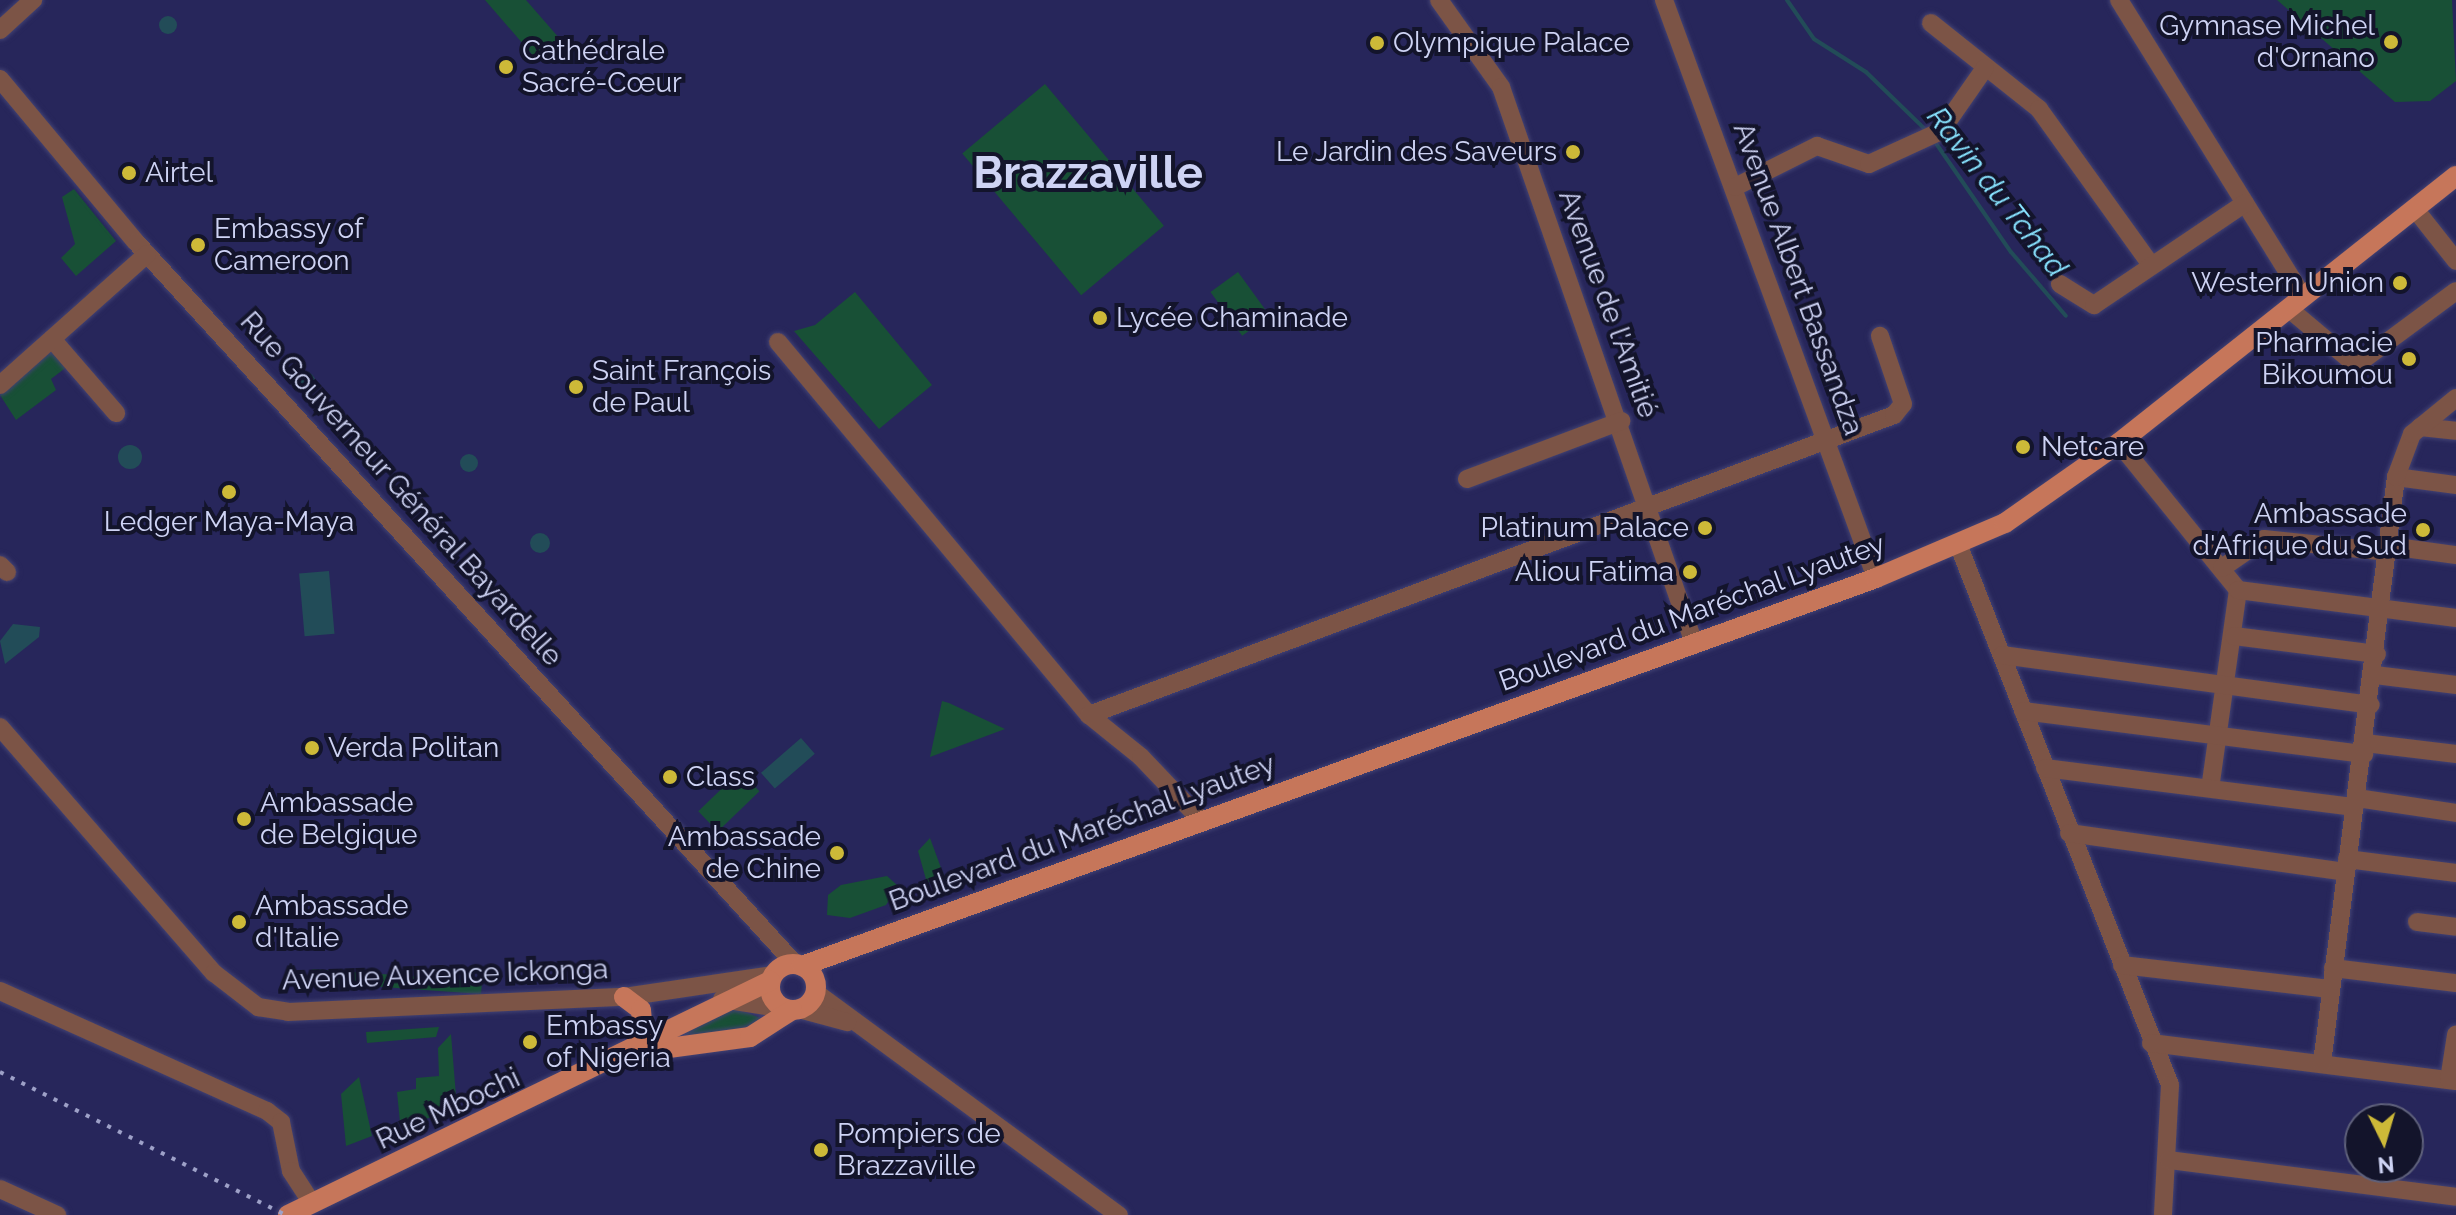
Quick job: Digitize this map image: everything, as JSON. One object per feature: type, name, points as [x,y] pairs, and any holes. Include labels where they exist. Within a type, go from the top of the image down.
[{"type":"main road","name":"Boulevard du Maréchal Lyautey","points":[[783,971],[1876,578],[1958,544],[2027,509],[2119,443],[2456,176]]},
{"type":"main road","name":"Boulevard du Maréchal Lyautey","points":[[792,1009],[860,944]]},
{"type":"main road","points":[[792,1009],[774,1001],[783,971],[815,988]]},
{"type":"main road","name":"Rue Mbochi","points":[[288,1215],[638,1049],[783,971]]},
{"type":"main road","points":[[624,997],[641,1010],[638,1049]]},
{"type":"main road","name":"Rue Mbochi","points":[[638,1049],[750,1037],[792,1009]]},
{"type":"street","points":[[0,30],[33,0]]},
{"type":"street","name":"Avenue de l'Amitié","points":[[1439,0],[1501,87],[1652,506],[1694,643]]},
{"type":"street","name":"Avenue Albert Bassandza","points":[[1664,0],[1876,578]]},
{"type":"street","points":[[2119,0],[2245,203],[2296,302],[2356,365],[2456,291]]},
{"type":"street","points":[[1931,23],[2039,109],[2149,262]]},
{"type":"street","points":[[1735,187],[1817,146],[1862,164],[1918,142],[1941,131],[1985,68]]},
{"type":"street","name":"Rue Gouverneur Général Bayardelle","points":[[0,79],[147,254],[387,510],[763,935],[783,971]]},
{"type":"street","points":[[2060,284],[2094,305],[2149,262],[2245,203]]},
{"type":"street","points":[[2415,209],[2456,261]]},
{"type":"street","points":[[0,385],[147,254]]},
{"type":"street","points":[[1089,715],[1652,506],[1902,409],[1880,336]]},
{"type":"street","points":[[52,339],[116,413]]},
{"type":"street","points":[[778,342],[1089,715],[1141,757],[1201,820]]},
{"type":"street","points":[[2322,1063],[2346,865],[2375,675],[2396,477],[2402,450],[2420,427],[2456,398]]},
{"type":"street","points":[[1467,479],[1621,421]]},
{"type":"street","points":[[2420,427],[2456,431]]},
{"type":"street","points":[[2119,443],[2238,590],[2228,688],[2210,788]]},
{"type":"street","points":[[2396,477],[2456,485]]},
{"type":"street","points":[[2222,568],[2264,539],[2456,555]]},
{"type":"street","points":[[1958,544],[2173,1099],[2163,1215]]},
{"type":"street","points":[[2238,590],[2456,618]]},
{"type":"street","points":[[2234,636],[2377,654]]},
{"type":"street","points":[[2002,655],[2371,705]]},
{"type":"street","points":[[2375,675],[2456,685]]},
{"type":"street","points":[[2023,711],[2221,736],[2456,754]]},
{"type":"street","name":"Avenue Auxence Ickonga","points":[[0,727],[214,973],[258,1007],[288,1012],[624,997],[680,992],[783,971]]},
{"type":"street","points":[[2045,768],[2456,813]]},
{"type":"street","points":[[2069,833],[2346,865],[2456,873]]},
{"type":"street","points":[[2417,922],[2456,927]]},
{"type":"street","points":[[2122,965],[2330,989]]},
{"type":"street","points":[[2333,968],[2456,983]]},
{"type":"street","points":[[815,988],[857,1024],[1119,1215]]},
{"type":"street","points":[[0,991],[267,1111],[281,1122],[291,1171],[312,1203]]},
{"type":"street","name":"Avenue Auxence Ickonga","points":[[680,992],[792,1009],[857,1024]]},
{"type":"street","points":[[2151,1043],[2452,1081],[2456,1035]]},
{"type":"street","points":[[2169,1160],[2456,1197]]},
{"type":"street","points":[[0,1189],[57,1215]]},
{"type":"green space","points":[[485,0],[526,0],[560,39],[536,59]]},
{"type":"green space","name":"Gymnase Michel d'Ornano","points":[[2277,0],[2452,0],[2456,81],[2430,101],[2395,102]]},
{"type":"green space","points":[[1045,84],[1164,226],[1081,295],[962,153]]},
{"type":"green space","points":[[74,189],[116,241],[76,276],[61,258],[75,244],[62,197]]},
{"type":"green space","points":[[1238,272],[1270,316],[1242,336],[1210,292]]},
{"type":"green space","points":[[855,292],[932,385],[879,429],[794,331],[815,325]]},
{"type":"green space","points":[[54,349],[68,366],[51,379],[56,390],[16,420],[0,395]]},
{"type":"green space","points":[[942,701],[949,703],[1005,729],[930,757]]},
{"type":"green space","points":[[740,771],[759,791],[718,831],[698,811]]},
{"type":"green space","points":[[930,838],[944,876],[927,883],[918,851]]},
{"type":"green space","points":[[887,876],[898,886],[886,905],[850,918],[827,915],[828,895],[841,885]]},
{"type":"green space","points":[[312,969],[482,981],[481,994],[312,982]]},
{"type":"green space","points":[[732,1007],[771,1022],[660,1047]]},
{"type":"green space","points":[[439,1027],[436,1037],[367,1043],[366,1032]]},
{"type":"green space","points":[[451,1034],[456,1096],[442,1097],[439,1114],[408,1126],[400,1122],[397,1092],[416,1089],[416,1078],[439,1076],[438,1048]]},
{"type":"green space","points":[[359,1077],[372,1136],[346,1146],[341,1094]]},
{"type":"water","points":[[164,16],[172,16],[177,25],[175,32],[164,34],[159,29],[159,21]]},
{"type":"water","points":[[306,372],[315,381],[306,390],[297,381]]},
{"type":"water","points":[[130,445],[138,449],[142,457],[138,465],[130,469],[122,465],[118,457],[122,449]]},
{"type":"water","points":[[465,454],[473,454],[478,463],[476,470],[465,472],[460,467],[460,459]]},
{"type":"water","points":[[540,533],[547,536],[550,543],[547,550],[540,553],[533,550],[530,543],[533,536]]},
{"type":"water","points":[[329,571],[334,634],[305,636],[299,574]]},
{"type":"water","points":[[13,624],[40,627],[39,637],[5,664],[0,641]]},
{"type":"water","points":[[801,738],[815,754],[775,789],[761,773]]},
{"type":"waterway","name":"Ravin du Tchad","points":[[1787,0],[1814,39],[1866,72],[1928,132]]},
{"type":"waterway","name":"Ravin du Tchad","points":[[1933,139],[2011,252],[2066,316]]},
{"type":"railway","points":[[0,1072],[285,1215]]},
{"type":"place","name":"Gymnase Michel d'Ornano","points":[[2391,42]]},
{"type":"place","name":"Olympique Palace","points":[[1377,43]]},
{"type":"place","name":"Cathédrale Sacré-Cœur","points":[[506,67]]},
{"type":"place","name":"Le Jardin des Saveurs","points":[[1573,152]]},
{"type":"place","name":"Airtel","points":[[129,173]]},
{"type":"place","name":"Embassy of Cameroon","points":[[198,245]]},
{"type":"place","name":"Western Union","points":[[2400,283]]},
{"type":"place","name":"Lycée Chaminade","points":[[1100,318]]},
{"type":"place","name":"Pharmacie Bikoumou","points":[[2409,359]]},
{"type":"place","name":"Saint François de Paul","points":[[576,387]]},
{"type":"place","name":"Netcare","points":[[2023,447]]},
{"type":"place","name":"Ledger Maya-Maya","points":[[229,492]]},
{"type":"place","name":"Platinum Palace","points":[[1705,528]]},
{"type":"place","name":"Ambassade d'Afrique du Sud","points":[[2423,530]]},
{"type":"place","name":"Aliou Fatima","points":[[1690,572]]},
{"type":"place","name":"Verda Politan","points":[[312,748]]},
{"type":"place","name":"Class","points":[[670,777]]},
{"type":"place","name":"Ambassade de Belgique","points":[[244,819]]},
{"type":"place","name":"Ambassade de Chine","points":[[837,853]]},
{"type":"place","name":"Ambassade d'Italie","points":[[239,922]]},
{"type":"place","name":"Embassy of Nigeria","points":[[530,1042]]},
{"type":"place","name":"Pompiers de Brazzaville","points":[[821,1150]]},
{"type":"district","name":"Brazzaville","points":[[1088,173]]}]
